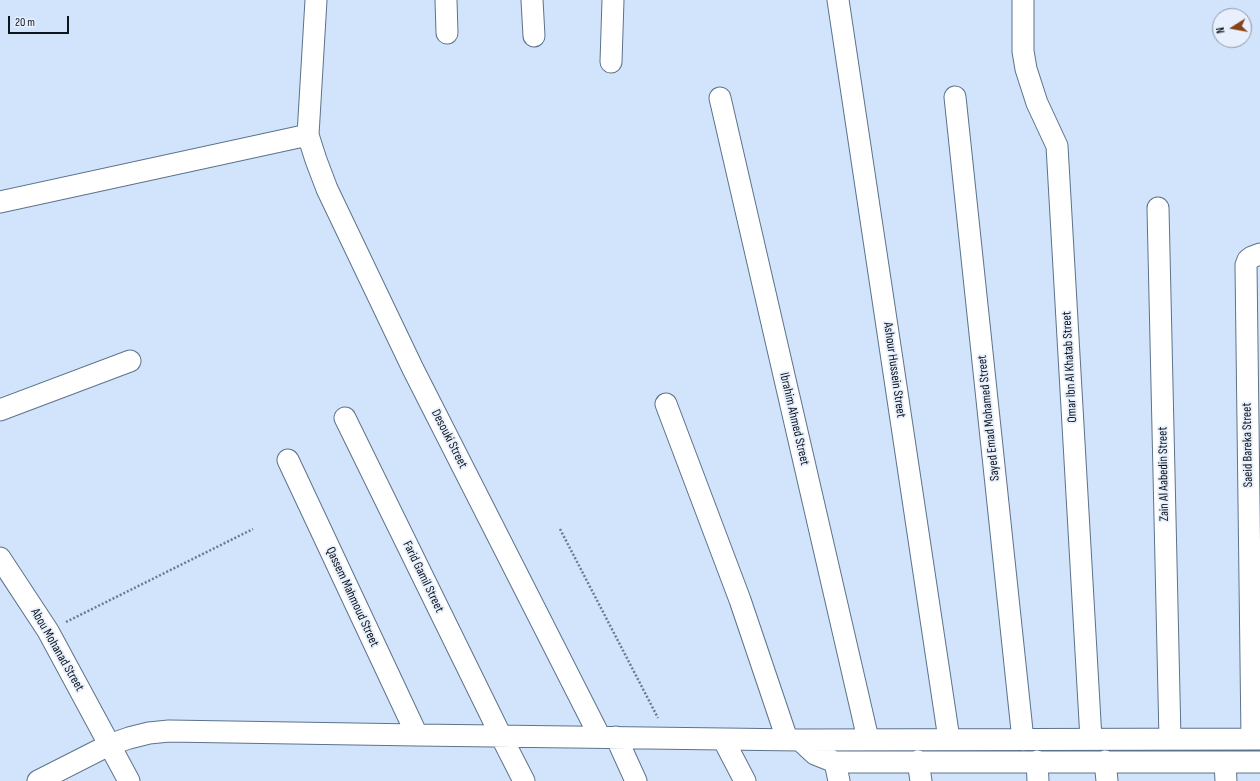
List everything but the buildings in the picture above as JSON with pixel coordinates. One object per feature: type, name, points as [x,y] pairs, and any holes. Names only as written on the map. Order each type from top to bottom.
[{"type":"street","points":[[0,202],[308,135],[316,0]]},
{"type":"street","points":[[446,0],[447,33]]},
{"type":"street","points":[[532,0],[534,36]]},
{"type":"street","points":[[611,62],[613,0]]},
{"type":"street","name":"Ashour Hussein Street","points":[[838,0],[949,740]]},
{"type":"street","name":"Omar Ibn Al Khatab Street","points":[[1023,0],[1023,50],[1026,69],[1037,103],[1054,137],[1057,151],[1091,739]]},
{"type":"street","name":"Sayed Emad Mohamed Street","points":[[955,97],[1023,740]]},
{"type":"street","name":"Ibrahim Ahmed Street","points":[[720,98],[868,740]]},
{"type":"street","name":"Desouki Street","points":[[308,135],[327,189],[413,369],[608,737],[636,781]]},
{"type":"street","name":"Zain Al Aabedin Street","points":[[1158,208],[1170,739]]},
{"type":"street","name":"Saeid Bareka Street","points":[[1256,739],[1246,265],[1252,256],[1260,254]]},
{"type":"street","points":[[0,410],[130,361]]},
{"type":"street","points":[[666,404],[794,739],[837,771],[1226,771],[1260,762]]},
{"type":"street","name":"Farid Gamil Street","points":[[345,418],[524,781]]},
{"type":"street","name":"Qassem Mahmoud Street","points":[[288,460],[417,735]]},
{"type":"street","name":"Abou Mohanad Street","points":[[0,558],[48,631],[129,781]]},
{"type":"street","points":[[38,781],[109,745],[149,733],[169,730],[723,739],[1256,739]]},
{"type":"street","points":[[723,739],[745,781]]},
{"type":"path","points":[[48,631],[252,529]]},
{"type":"path","points":[[560,529],[668,738]]}]
